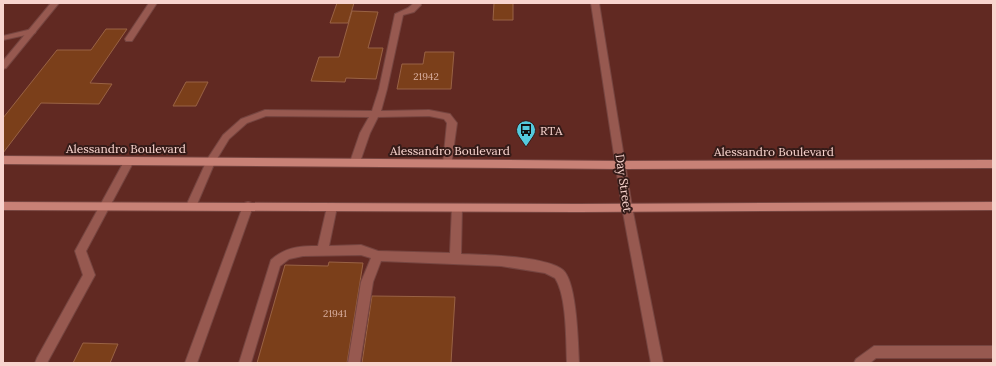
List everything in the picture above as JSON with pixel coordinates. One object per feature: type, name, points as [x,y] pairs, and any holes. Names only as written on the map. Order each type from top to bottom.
[{"type":"main road","points":[[3,66],[55,3]]},
{"type":"main road","points":[[129,39],[153,3]]},
{"type":"main road","name":"Day Street","points":[[595,3],[622,165],[627,207],[657,363]]},
{"type":"main road","points":[[354,162],[365,133],[375,114],[383,89],[399,14],[411,10],[417,5]]},
{"type":"main road","points":[[3,38],[32,30]]},
{"type":"main road","points":[[191,206],[211,161],[226,137],[244,121],[265,113],[430,113],[447,116],[452,123],[448,163]]},
{"type":"main road","name":"Alessandro Boulevard","points":[[3,160],[622,165],[993,164]]},
{"type":"main road","points":[[41,362],[89,275],[80,251],[106,206],[129,161]]},
{"type":"main road","points":[[3,206],[993,206]]},
{"type":"main road","points":[[191,363],[248,206]]},
{"type":"main road","points":[[322,251],[332,207]]},
{"type":"main road","points":[[455,258],[457,207]]},
{"type":"main road","points":[[245,363],[275,263],[282,255],[291,252],[361,250],[378,256],[455,258],[539,265],[559,274],[566,287],[573,363]]},
{"type":"main road","points":[[354,363],[368,282],[378,256]]},
{"type":"main road","points":[[860,363],[874,352],[993,352]]},
{"type":"building","points":[[337,3],[354,3],[348,23],[330,23]]},
{"type":"building","points":[[494,3],[513,3],[513,20],[493,20]]},
{"type":"building","points":[[352,11],[378,12],[368,48],[383,48],[376,79],[346,78],[345,82],[311,81],[319,57],[339,57]]},
{"type":"building","points":[[106,29],[127,29],[90,83],[112,84],[99,104],[41,103],[3,153],[3,118],[57,50],[91,50]]},
{"type":"building","points":[[425,52],[454,52],[451,89],[397,89],[402,64],[423,64]]},
{"type":"building","points":[[186,82],[208,82],[196,106],[173,106]]},
{"type":"building","points":[[329,262],[363,263],[347,363],[257,363],[285,265],[328,266]]},
{"type":"building","points":[[372,296],[455,297],[451,363],[362,363]]},
{"type":"building","points":[[83,343],[118,344],[110,363],[73,363]]},
{"type":"place","name":"RTA","points":[[526,147]]}]
